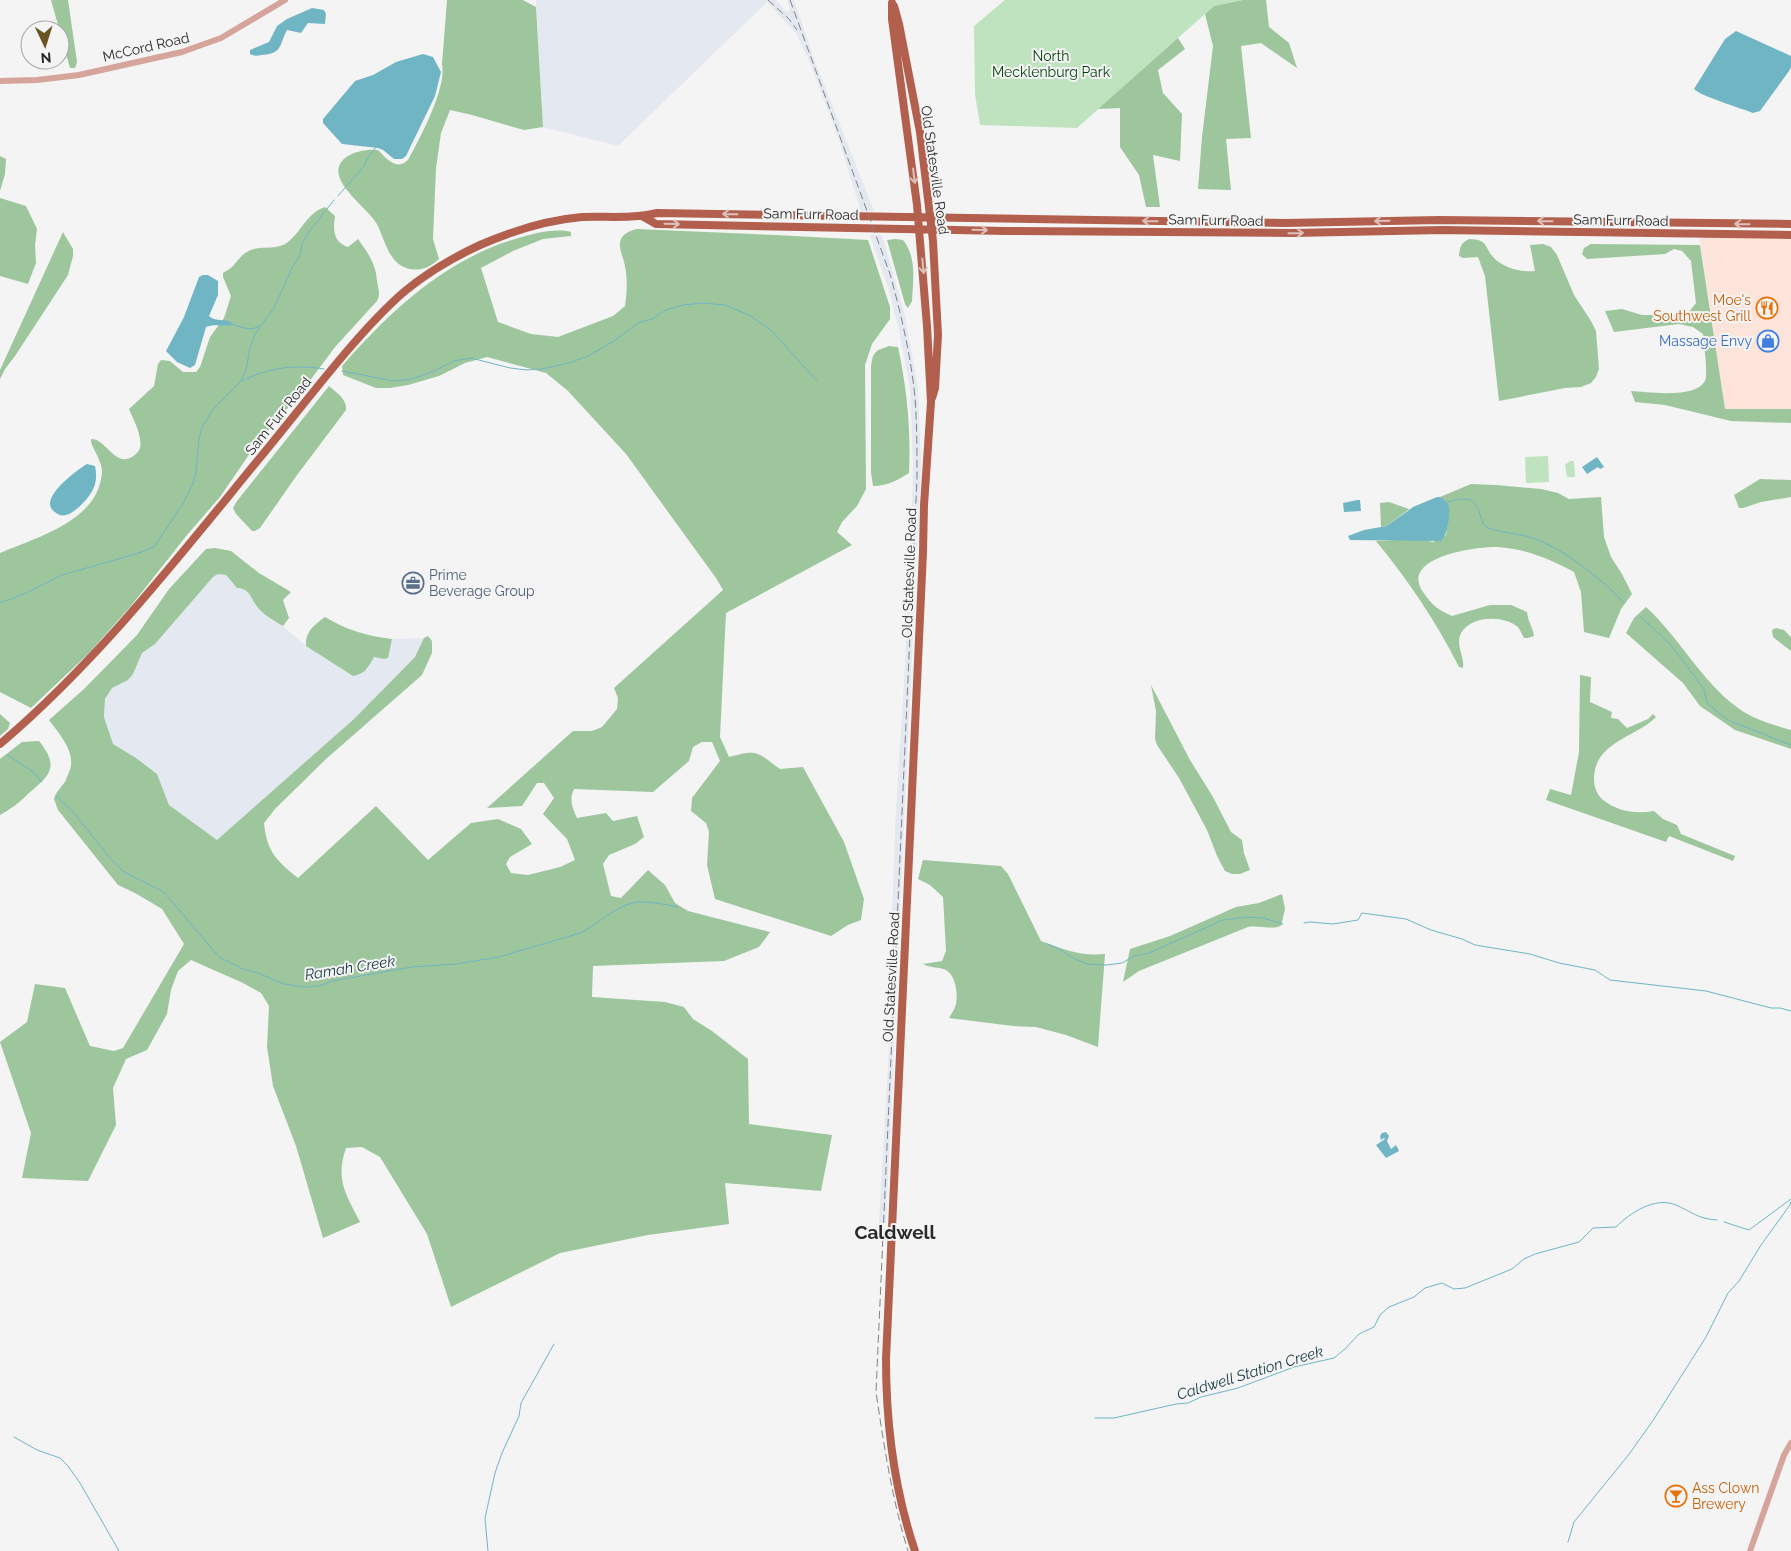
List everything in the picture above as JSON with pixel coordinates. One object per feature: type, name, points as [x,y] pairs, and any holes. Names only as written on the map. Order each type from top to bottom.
[{"type":"main road","name":"Old Statesville Road","points":[[892,1],[896,55],[908,129],[920,230],[931,402],[924,505],[886,1359],[888,1424],[893,1463],[915,1551]]},
{"type":"main road","name":"Old Statesville Road","points":[[892,1],[899,24],[920,132],[932,230],[938,335],[935,388],[931,402]]},
{"type":"main road","points":[[896,55],[903,62],[914,109]]},
{"type":"main road","name":"Sam Furr Road","points":[[0,744],[72,678],[124,622],[337,362],[378,316],[405,291],[456,258],[482,245],[518,231],[573,218],[642,216],[657,213],[1285,223],[1440,220],[1791,224]]},
{"type":"main road","name":"Sam Furr Road","points":[[642,216],[656,224],[920,230],[1292,233],[1407,230],[1791,234]]},
{"type":"main road","points":[[1407,230],[1498,225],[1505,221]]},
{"type":"main road","points":[[1213,232],[1214,229],[1220,227],[1246,227],[1285,223]]},
{"type":"main road","points":[[1565,232],[1575,227],[1655,223]]},
{"type":"street","name":"McCord Road","points":[[0,81],[36,80],[78,75],[182,52],[207,44],[228,34],[285,0]]},
{"type":"street","points":[[1750,1551],[1782,1461],[1791,1443]]},
{"type":"shaded area","points":[[536,0],[776,0],[787,12],[790,9],[787,0],[794,0],[816,64],[874,211],[861,212],[838,137],[811,65],[796,33],[767,2],[618,146],[543,127]]},
{"type":"shaded area","points":[[1699,233],[1791,235],[1791,409],[1725,409]]},
{"type":"shaded area","points":[[870,235],[882,235],[904,311],[918,388],[921,464],[899,928],[893,927],[892,912],[912,508],[913,463],[910,388],[898,326],[888,288]]},
{"type":"shaded area","points":[[218,574],[226,575],[233,584],[249,592],[257,607],[306,646],[353,676],[367,670],[374,657],[388,658],[392,639],[424,638],[415,657],[354,719],[217,841],[169,805],[157,774],[113,744],[104,717],[105,699],[112,688],[128,680],[133,674],[142,653],[155,644],[213,577]]},
{"type":"shaded area","points":[[893,932],[899,932],[886,1223],[879,1223],[893,977]]},
{"type":"green space","points":[[51,0],[68,0],[77,62],[75,68],[70,68],[70,20],[57,20]]},
{"type":"green space","points":[[447,0],[523,0],[536,7],[543,127],[524,130],[450,110],[441,133],[436,168],[433,239],[439,259],[432,265],[414,270],[404,267],[394,260],[373,218],[343,184],[339,175],[339,166],[345,158],[357,152],[370,150],[378,150],[388,160],[396,164],[404,163],[408,160],[437,99],[442,74]]},
{"type":"green space","name":"North Mecklenburg Park","points":[[1005,0],[1243,0],[1214,6],[1077,128],[980,125],[975,94],[974,26]]},
{"type":"green space","points":[[1243,0],[1266,0],[1269,27],[1289,43],[1297,68],[1261,43],[1241,46],[1251,138],[1226,139],[1231,190],[1198,189],[1213,46],[1205,14],[1214,6]]},
{"type":"green space","points":[[1178,38],[1185,49],[1158,70],[1163,93],[1182,114],[1180,161],[1153,155],[1160,207],[1146,207],[1139,175],[1120,147],[1120,108],[1098,109]]},
{"type":"green space","points":[[0,156],[6,159],[5,174],[0,191]]},
{"type":"green space","points":[[0,198],[26,206],[37,229],[35,245],[36,263],[28,284],[0,276]]},
{"type":"green space","points":[[325,207],[335,216],[334,231],[339,242],[348,247],[358,239],[371,259],[379,291],[377,301],[335,347],[300,394],[255,446],[220,497],[187,535],[131,606],[88,654],[31,708],[0,692],[0,553],[48,533],[79,515],[90,503],[99,488],[102,471],[91,439],[97,440],[117,457],[123,459],[130,458],[137,453],[141,444],[140,438],[129,409],[154,386],[158,364],[161,360],[170,361],[183,372],[196,372],[200,367],[210,337],[224,318],[231,296],[223,273],[250,250],[276,247],[284,244],[293,238],[313,214]]},
{"type":"green space","points":[[637,229],[868,240],[890,307],[890,319],[872,344],[865,365],[866,489],[857,506],[842,522],[837,532],[852,545],[726,613],[720,737],[729,757],[752,753],[761,756],[780,769],[803,767],[844,842],[864,899],[861,920],[848,925],[831,936],[715,899],[707,865],[709,832],[706,823],[691,811],[692,798],[720,761],[712,742],[702,742],[693,747],[689,761],[653,792],[574,789],[571,800],[577,818],[606,813],[613,821],[637,816],[644,837],[635,844],[609,855],[603,864],[611,896],[621,898],[648,870],[665,885],[675,903],[688,911],[770,932],[759,947],[724,961],[593,966],[592,997],[665,1002],[684,1007],[693,1019],[748,1059],[749,1124],[832,1135],[821,1191],[725,1183],[729,1224],[648,1235],[560,1253],[451,1307],[427,1234],[380,1157],[362,1147],[346,1148],[342,1169],[342,1178],[347,1195],[360,1222],[323,1238],[296,1146],[273,1086],[267,1047],[269,1006],[261,993],[191,960],[178,971],[171,990],[167,1014],[147,1050],[126,1059],[113,1088],[116,1125],[88,1181],[22,1178],[31,1133],[0,1042],[27,1022],[35,984],[65,988],[90,1046],[114,1051],[123,1048],[184,944],[162,909],[118,885],[58,810],[54,799],[66,780],[71,767],[71,759],[64,741],[49,720],[84,689],[137,635],[169,589],[206,549],[215,548],[231,551],[259,573],[291,592],[283,600],[289,618],[283,626],[276,622],[256,606],[245,590],[237,588],[226,575],[218,574],[213,577],[155,644],[142,653],[133,674],[128,680],[112,688],[105,699],[104,717],[113,744],[157,774],[169,805],[217,840],[354,719],[415,657],[424,638],[428,636],[432,641],[432,653],[422,675],[326,759],[275,809],[264,823],[267,841],[274,855],[298,878],[376,806],[428,860],[471,823],[498,819],[521,829],[532,844],[510,857],[506,864],[511,873],[528,875],[560,867],[575,860],[567,839],[543,814],[554,798],[544,783],[537,783],[522,806],[487,808],[573,731],[592,731],[602,727],[617,709],[618,698],[614,688],[723,590],[626,454],[568,391],[546,373],[487,357],[465,363],[439,376],[408,385],[376,388],[343,375],[342,366],[401,305],[446,272],[495,246],[540,233],[565,231],[571,232],[571,236],[543,239],[513,251],[481,268],[498,322],[531,334],[558,337],[613,316],[625,306],[627,284],[620,243],[626,233]]},
{"type":"green space","points":[[63,232],[73,249],[68,275],[0,379],[0,370]]},
{"type":"green space","points":[[1469,239],[1483,243],[1491,255],[1504,265],[1524,271],[1535,271],[1530,245],[1543,244],[1551,247],[1557,255],[1574,295],[1596,331],[1599,369],[1591,383],[1581,387],[1565,388],[1499,401],[1485,276],[1478,257],[1463,258],[1459,256],[1461,245]]},
{"type":"green space","points":[[887,240],[903,240],[912,261],[912,301],[908,308],[905,304]]},
{"type":"green space","points":[[1591,244],[1700,245],[1725,409],[1791,409],[1791,423],[1731,421],[1665,405],[1635,402],[1631,391],[1685,392],[1703,384],[1706,377],[1706,361],[1703,334],[1693,327],[1679,324],[1614,332],[1605,311],[1622,309],[1642,315],[1677,315],[1689,312],[1696,303],[1691,261],[1682,251],[1674,249],[1665,254],[1587,259],[1582,254],[1584,248]]},
{"type":"green space","points":[[889,346],[898,347],[904,378],[909,425],[909,473],[892,482],[873,486],[871,472],[871,367],[876,352]]},
{"type":"green space","points":[[329,386],[343,399],[346,410],[260,528],[252,531],[236,514],[233,508]]},
{"type":"green space","points":[[1548,456],[1549,482],[1526,483],[1525,457]]},
{"type":"green space","points":[[1570,461],[1574,461],[1575,477],[1567,477],[1565,465]]},
{"type":"green space","points":[[1760,479],[1791,480],[1791,497],[1739,508],[1734,495]]},
{"type":"green space","points":[[1471,484],[1541,489],[1558,493],[1569,499],[1601,497],[1604,537],[1611,557],[1632,594],[1621,609],[1609,638],[1584,632],[1581,592],[1574,572],[1537,555],[1518,550],[1498,547],[1474,549],[1444,556],[1431,562],[1422,570],[1418,580],[1423,592],[1436,607],[1452,616],[1490,605],[1511,605],[1527,612],[1534,636],[1524,638],[1518,627],[1505,620],[1488,619],[1472,623],[1466,627],[1459,637],[1463,668],[1459,667],[1421,601],[1376,541],[1421,539],[1433,542],[1446,535],[1448,510],[1447,505],[1440,497]]},
{"type":"green space","points":[[1389,502],[1409,509],[1387,526],[1381,527],[1380,503]]},
{"type":"green space","points":[[1646,607],[1701,672],[1725,697],[1750,715],[1770,724],[1791,730],[1791,749],[1735,730],[1700,706],[1683,683],[1626,633],[1634,618]]},
{"type":"green space","points":[[325,617],[357,632],[392,639],[388,658],[374,657],[366,670],[353,676],[306,646],[309,633]]},
{"type":"green space","points":[[1776,628],[1784,630],[1791,637],[1791,651],[1773,637],[1772,630]]},
{"type":"green space","points":[[1580,675],[1591,677],[1590,702],[1612,712],[1611,718],[1618,719],[1627,728],[1648,719],[1653,714],[1656,717],[1617,742],[1601,757],[1596,767],[1594,779],[1596,791],[1601,798],[1621,810],[1654,811],[1663,819],[1677,825],[1681,834],[1735,856],[1733,861],[1669,836],[1666,842],[1546,800],[1550,789],[1571,795],[1579,752]]},
{"type":"green space","points":[[1151,685],[1190,760],[1213,797],[1231,832],[1242,840],[1250,870],[1240,874],[1232,874],[1225,871],[1207,830],[1179,778],[1157,745],[1155,739],[1156,711]]},
{"type":"green space","points":[[0,714],[10,723],[8,729],[0,736]]},
{"type":"green space","points":[[39,741],[49,758],[50,770],[42,781],[19,802],[0,815],[0,759],[22,742]]},
{"type":"green space","points":[[923,860],[1001,866],[1008,874],[1041,941],[1065,950],[1105,954],[1098,1047],[1066,1035],[1036,1027],[949,1018],[957,1000],[956,986],[952,976],[946,970],[923,964],[942,961],[946,951],[943,897],[930,885],[918,879]]},
{"type":"green space","points":[[1282,894],[1285,909],[1281,926],[1273,928],[1248,927],[1139,971],[1123,982],[1130,949],[1170,936],[1236,907],[1259,903]]},
{"type":"water","points":[[312,8],[324,10],[326,14],[325,24],[308,23],[301,33],[287,30],[277,51],[258,56],[250,54],[250,50],[269,42],[277,26],[287,19]]},
{"type":"water","points":[[1736,31],[1791,56],[1789,71],[1760,111],[1753,113],[1712,98],[1694,89],[1725,39]]},
{"type":"water","points":[[423,54],[433,57],[441,72],[435,96],[406,156],[402,159],[394,159],[378,148],[342,144],[323,123],[323,119],[355,81],[373,75],[396,62]]},
{"type":"water","points":[[208,275],[218,281],[218,295],[209,316],[229,321],[234,325],[212,325],[206,327],[195,365],[190,368],[177,362],[166,351],[184,317],[199,277]]},
{"type":"water","points":[[1597,457],[1604,467],[1600,469],[1598,467],[1587,474],[1582,467]]},
{"type":"water","points":[[87,464],[95,466],[96,472],[95,484],[91,494],[84,503],[71,513],[65,515],[57,514],[51,507],[54,493],[67,479]]},
{"type":"water","points":[[1441,497],[1447,502],[1449,511],[1447,528],[1441,541],[1350,540],[1348,536],[1364,530],[1387,526],[1413,507]]},
{"type":"water","points":[[1360,500],[1361,511],[1344,512],[1343,503]]},
{"type":"water","points":[[1386,1132],[1389,1136],[1387,1141],[1391,1149],[1396,1145],[1399,1151],[1386,1158],[1376,1145],[1385,1139],[1381,1140],[1380,1136]]},
{"type":"waterway","points":[[338,196],[364,166],[376,147]]},
{"type":"waterway","points":[[0,603],[24,594],[62,575],[154,547],[183,504],[193,483],[202,427],[214,408],[241,381],[246,370],[255,334],[274,308],[300,255],[302,244],[308,233],[334,200]]},
{"type":"waterway","points":[[342,371],[394,381],[412,379],[454,361],[471,358],[510,368],[542,369],[569,363],[588,356],[614,341],[638,323],[652,319],[666,310],[683,305],[702,303],[725,305],[749,315],[772,331],[817,381]]},
{"type":"waterway","points":[[234,325],[251,329],[260,326]]},
{"type":"waterway","points":[[242,381],[282,368],[324,369]]},
{"type":"waterway","points":[[1447,502],[1461,499],[1471,500],[1475,503],[1486,527],[1534,538],[1553,547],[1585,568],[1624,602]]},
{"type":"waterway","points":[[1641,617],[1670,644],[1704,689],[1707,703],[1728,720],[1791,745]]},
{"type":"waterway","name":"Ramah Creek","points":[[7,755],[32,771],[42,782]]},
{"type":"waterway","name":"Ramah Creek","points":[[56,796],[74,813],[110,858],[124,872],[162,891],[219,957],[243,969],[284,984],[304,987],[319,986],[332,981],[412,967],[456,964],[499,957],[580,933],[626,905],[652,902],[678,907]]},
{"type":"waterway","points":[[1304,923],[1333,924],[1358,920],[1362,913],[1406,919],[1475,945],[1530,954],[1559,963],[1595,970],[1610,980],[1706,991],[1771,1008],[1791,1011]]},
{"type":"waterway","points":[[1047,944],[1088,964],[1107,965],[1122,963],[1134,956],[1149,953],[1223,920],[1247,917],[1263,918],[1283,924]]},
{"type":"waterway","name":"Caldwell Station Creek","points":[[1724,1222],[1749,1230],[1791,1199]]},
{"type":"waterway","points":[[1568,1542],[1574,1522],[1630,1453],[1654,1419],[1706,1337],[1728,1293],[1739,1281],[1791,1201]]},
{"type":"waterway","name":"Caldwell Station Creek","points":[[1095,1418],[1114,1418],[1188,1403],[1201,1397],[1238,1388],[1294,1367],[1334,1358],[1359,1334],[1374,1327],[1380,1315],[1389,1307],[1414,1297],[1425,1288],[1442,1283],[1454,1289],[1465,1288],[1512,1269],[1524,1259],[1535,1254],[1579,1242],[1593,1228],[1616,1227],[1628,1216],[1651,1204],[1668,1203],[1700,1217],[1717,1220]]},
{"type":"waterway","points":[[488,1551],[485,1518],[495,1473],[519,1416],[521,1403],[554,1344]]},
{"type":"waterway","points":[[14,1437],[37,1450],[60,1458],[68,1466],[80,1483],[119,1551]]},
{"type":"railway","points":[[768,0],[789,19],[797,30]]},
{"type":"railway","points":[[790,0],[890,274],[905,335],[915,398],[917,478],[876,1392],[893,1492],[908,1551]]},
{"type":"place","name":"Moe's Southwest Grill","points":[[1767,308]]},
{"type":"place","name":"Massage Envy","points":[[1768,341]]},
{"type":"place","name":"Prime Beverage Group","points":[[413,583]]},
{"type":"place","name":"Ass Clown Brewery","points":[[1676,1496]]},
{"type":"district","name":"Caldwell","points":[[895,1232]]}]
